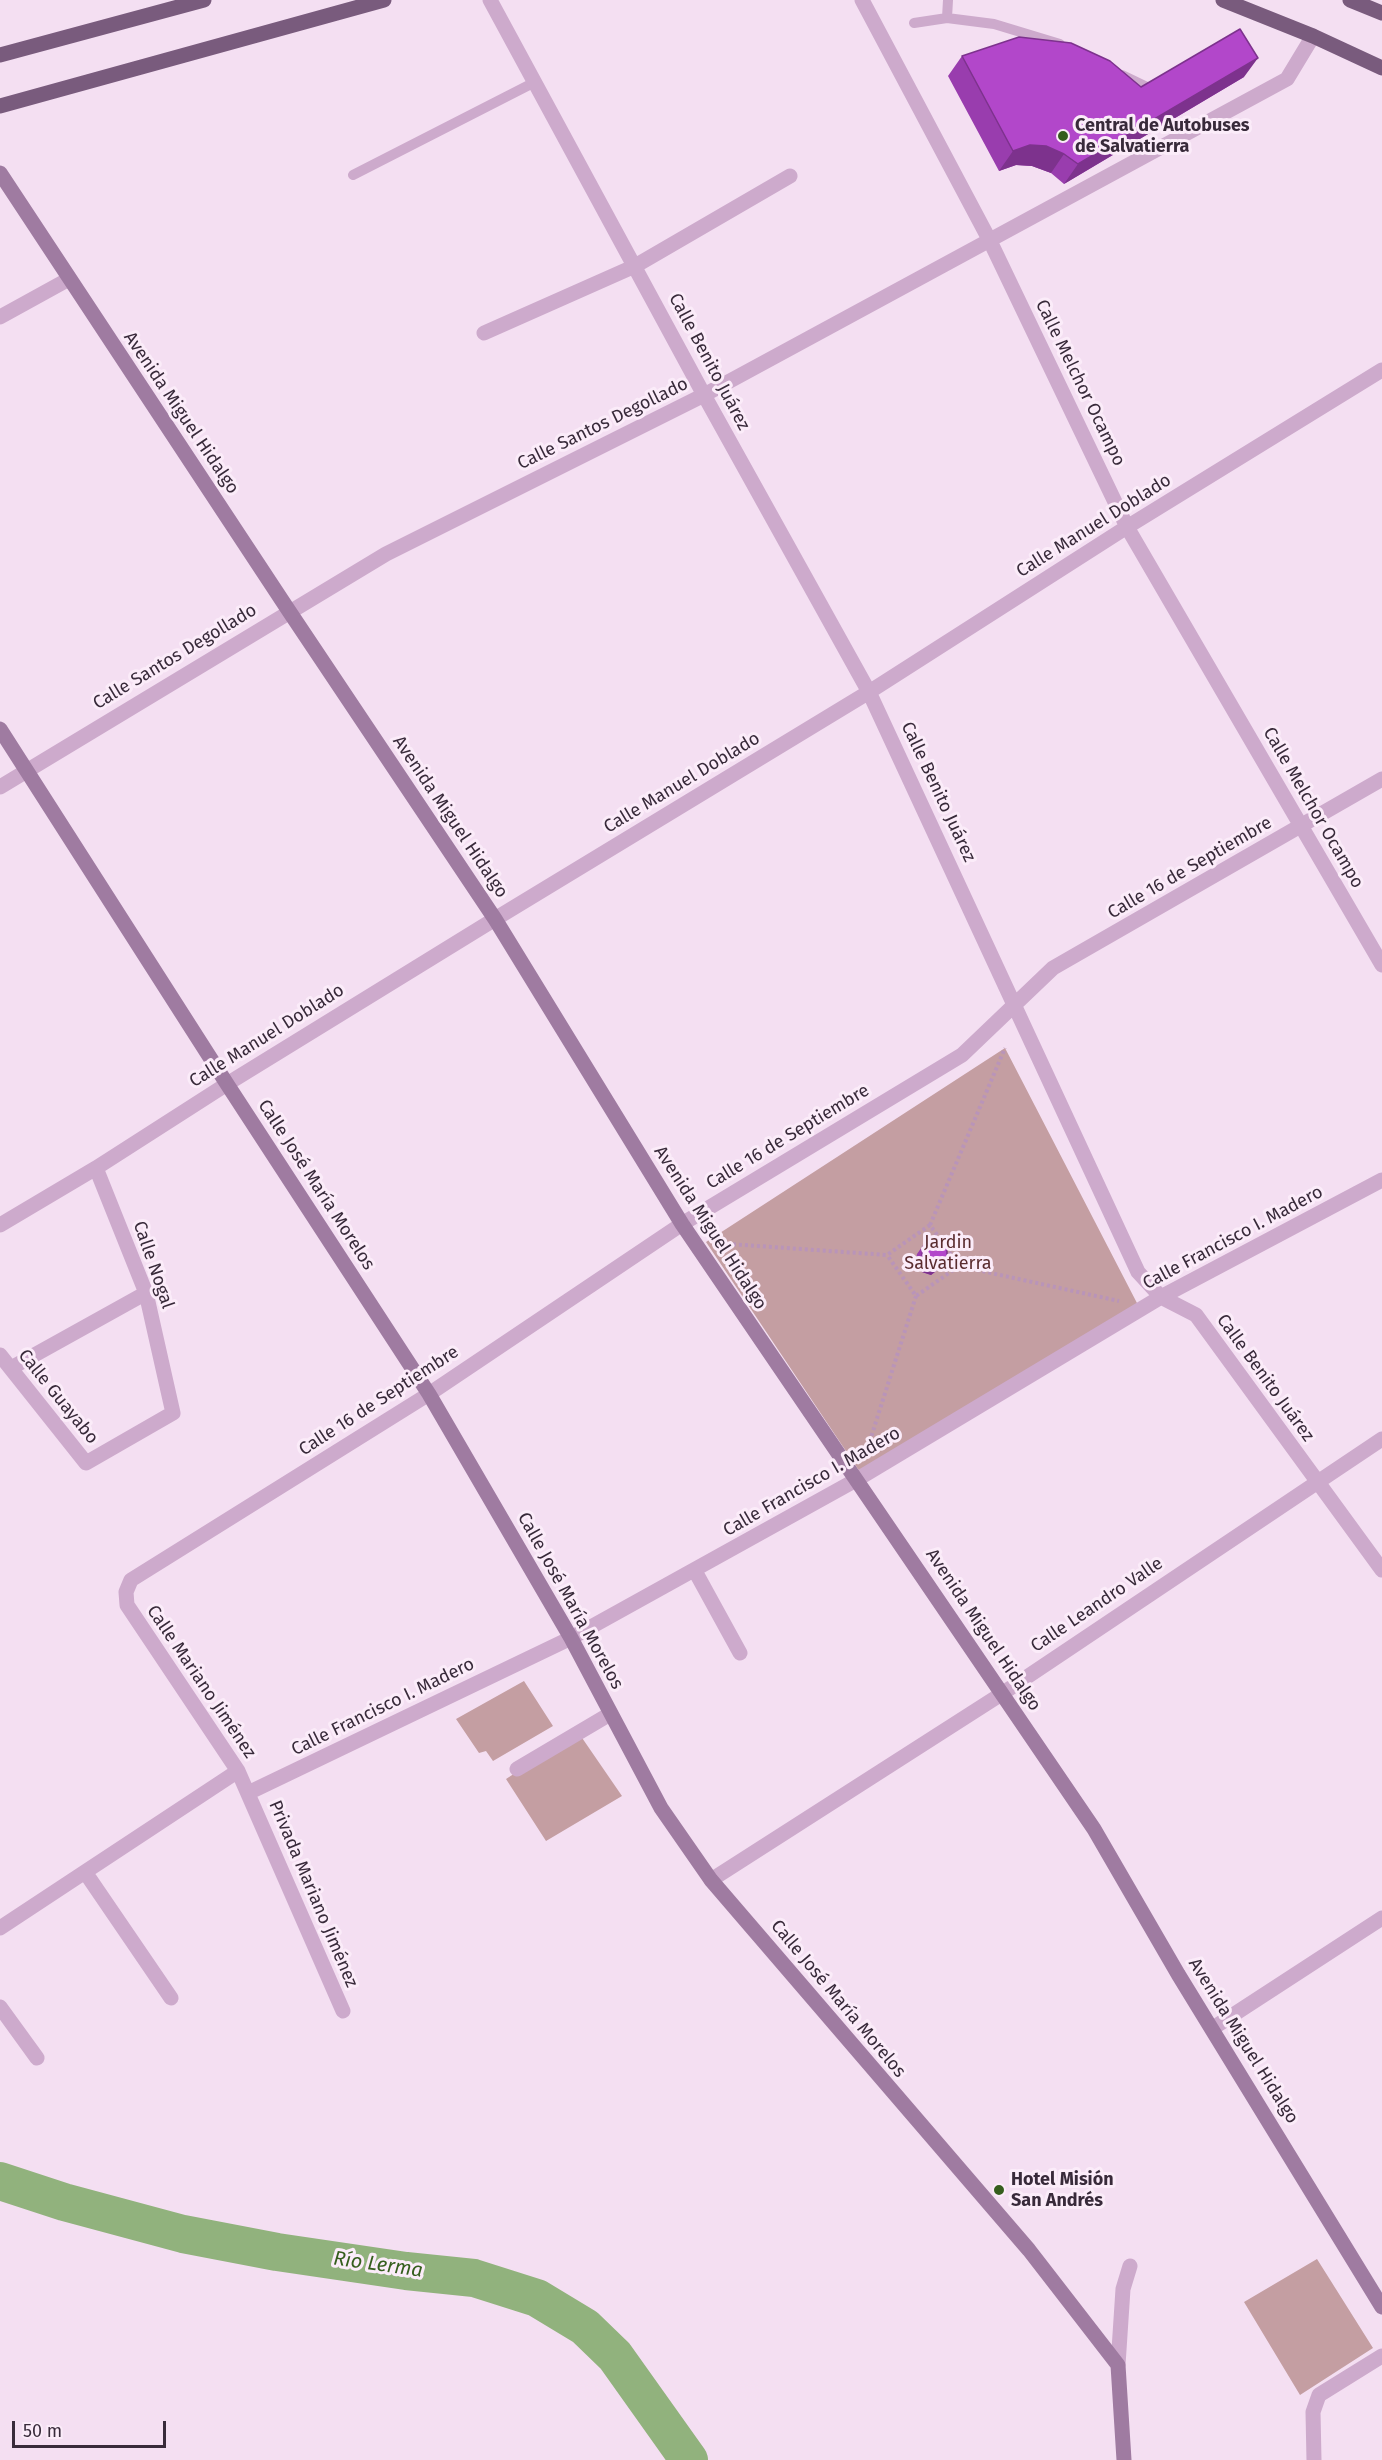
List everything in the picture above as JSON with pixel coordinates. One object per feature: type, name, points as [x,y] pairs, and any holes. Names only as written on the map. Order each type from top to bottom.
[{"type":"main road","points":[[0,55],[204,0]]},
{"type":"main road","points":[[0,106],[384,0]]},
{"type":"main road","points":[[1223,0],[1313,36],[1382,68]]},
{"type":"main road","points":[[1350,0],[1382,12]]},
{"type":"main road","points":[[0,47],[19,50]]},
{"type":"street","name":"Calle Benito Juárez","points":[[490,0],[704,395],[869,692],[1016,1004],[1138,1272],[1161,1298],[1196,1315],[1382,1570]]},
{"type":"street","name":"Calle Melchor Ocampo","points":[[862,0],[990,241],[1127,527],[1382,965]]},
{"type":"street","name":"Calle Santos Degollado","points":[[0,787],[386,554],[704,395],[1287,79],[1313,36]]},
{"type":"street","name":"Avenida Miguel Hidalgo","points":[[0,173],[495,919],[682,1224],[1094,1829],[1178,1974],[1382,2307]]},
{"type":"street","points":[[484,333],[635,266],[790,176]]},
{"type":"street","points":[[0,317],[69,279]]},
{"type":"street","name":"Calle Manuel Doblado","points":[[0,1225],[96,1168],[227,1084],[495,919],[869,692],[1127,527],[1382,370]]},
{"type":"street","name":"Calle José María Morelos","points":[[0,729],[429,1394],[571,1638],[661,1808],[711,1880],[1029,2250],[1118,2365]]},
{"type":"street","name":"Calle 16 de Septiembre","points":[[126,1592],[131,1580],[429,1394],[682,1224],[962,1055],[1053,968],[1382,779]]},
{"type":"street","name":"Calle Nogal","points":[[86,1463],[173,1413],[146,1293],[96,1168]]},
{"type":"street","name":"Calle Francisco I. Madero","points":[[248,1793],[571,1638],[695,1571],[856,1480],[1161,1298],[1382,1180]]},
{"type":"street","points":[[11,1368],[146,1293]]},
{"type":"street","name":"Calle Guayabo","points":[[0,1355],[86,1463]]},
{"type":"street","name":"Calle Leandro Valle","points":[[711,1880],[1003,1693],[1382,1439]]},
{"type":"street","points":[[695,1571],[740,1653]]},
{"type":"street","name":"Calle Mariano Jiménez","points":[[126,1592],[127,1605],[238,1771],[248,1793]]},
{"type":"street","points":[[517,1769],[610,1714]]},
{"type":"street","points":[[0,1928],[238,1771]]},
{"type":"street","name":"Privada Mariano Jiménez","points":[[248,1793],[343,2011]]},
{"type":"street","points":[[85,1872],[171,1998]]},
{"type":"street","points":[[1213,2028],[1382,1918]]},
{"type":"street","points":[[0,2007],[37,2058]]},
{"type":"street","points":[[1124,2460],[1118,2365],[1123,2289],[1130,2266]]},
{"type":"street","points":[[1314,2460],[1313,2412],[1320,2395],[1382,2356]]},
{"type":"lane","points":[[947,18],[948,0]]},
{"type":"lane","points":[[914,23],[947,18],[994,24],[1071,49]]},
{"type":"lane","points":[[1110,69],[1149,88]]},
{"type":"lane","points":[[352,175],[535,82]]},
{"type":"path","points":[[706,1242],[887,1255],[930,1225],[1005,1048]]},
{"type":"path","points":[[930,1225],[959,1266],[1127,1303]]},
{"type":"path","points":[[887,1255],[916,1296]]},
{"type":"path","points":[[864,1461],[916,1296],[959,1266]]},
{"type":"green space","name":"Jardin Salvatierra","points":[[1005,1048],[1138,1305],[860,1472],[706,1242]]},
{"type":"green space","points":[[524,1681],[553,1726],[493,1761],[486,1751],[479,1753],[456,1719]]},
{"type":"green space","points":[[578,1732],[622,1796],[546,1841],[506,1779]]},
{"type":"green space","points":[[1317,2259],[1373,2348],[1300,2395],[1244,2302]]},
{"type":"building","name":"Central de Autobuses de Salvatierra","points":[[1240,29],[1258,58],[1078,164],[1064,154],[1046,146],[1030,145],[1013,151],[962,56],[1019,37],[1071,43],[1110,61],[1141,87]]},
{"type":"building","points":[[929,1240],[943,1242],[947,1249],[947,1258],[938,1265],[929,1262],[922,1255],[924,1244]]},
{"type":"waterway","name":"Río Lerma","points":[[0,2181],[64,2202],[183,2234],[277,2252],[406,2271],[474,2278],[537,2298],[585,2327],[615,2356],[689,2460]]},
{"type":"place","name":"Central de Autobuses de Salvatierra","points":[[1063,136]]},
{"type":"place","name":"Hotel Misión San Andrés","points":[[999,2190]]}]
